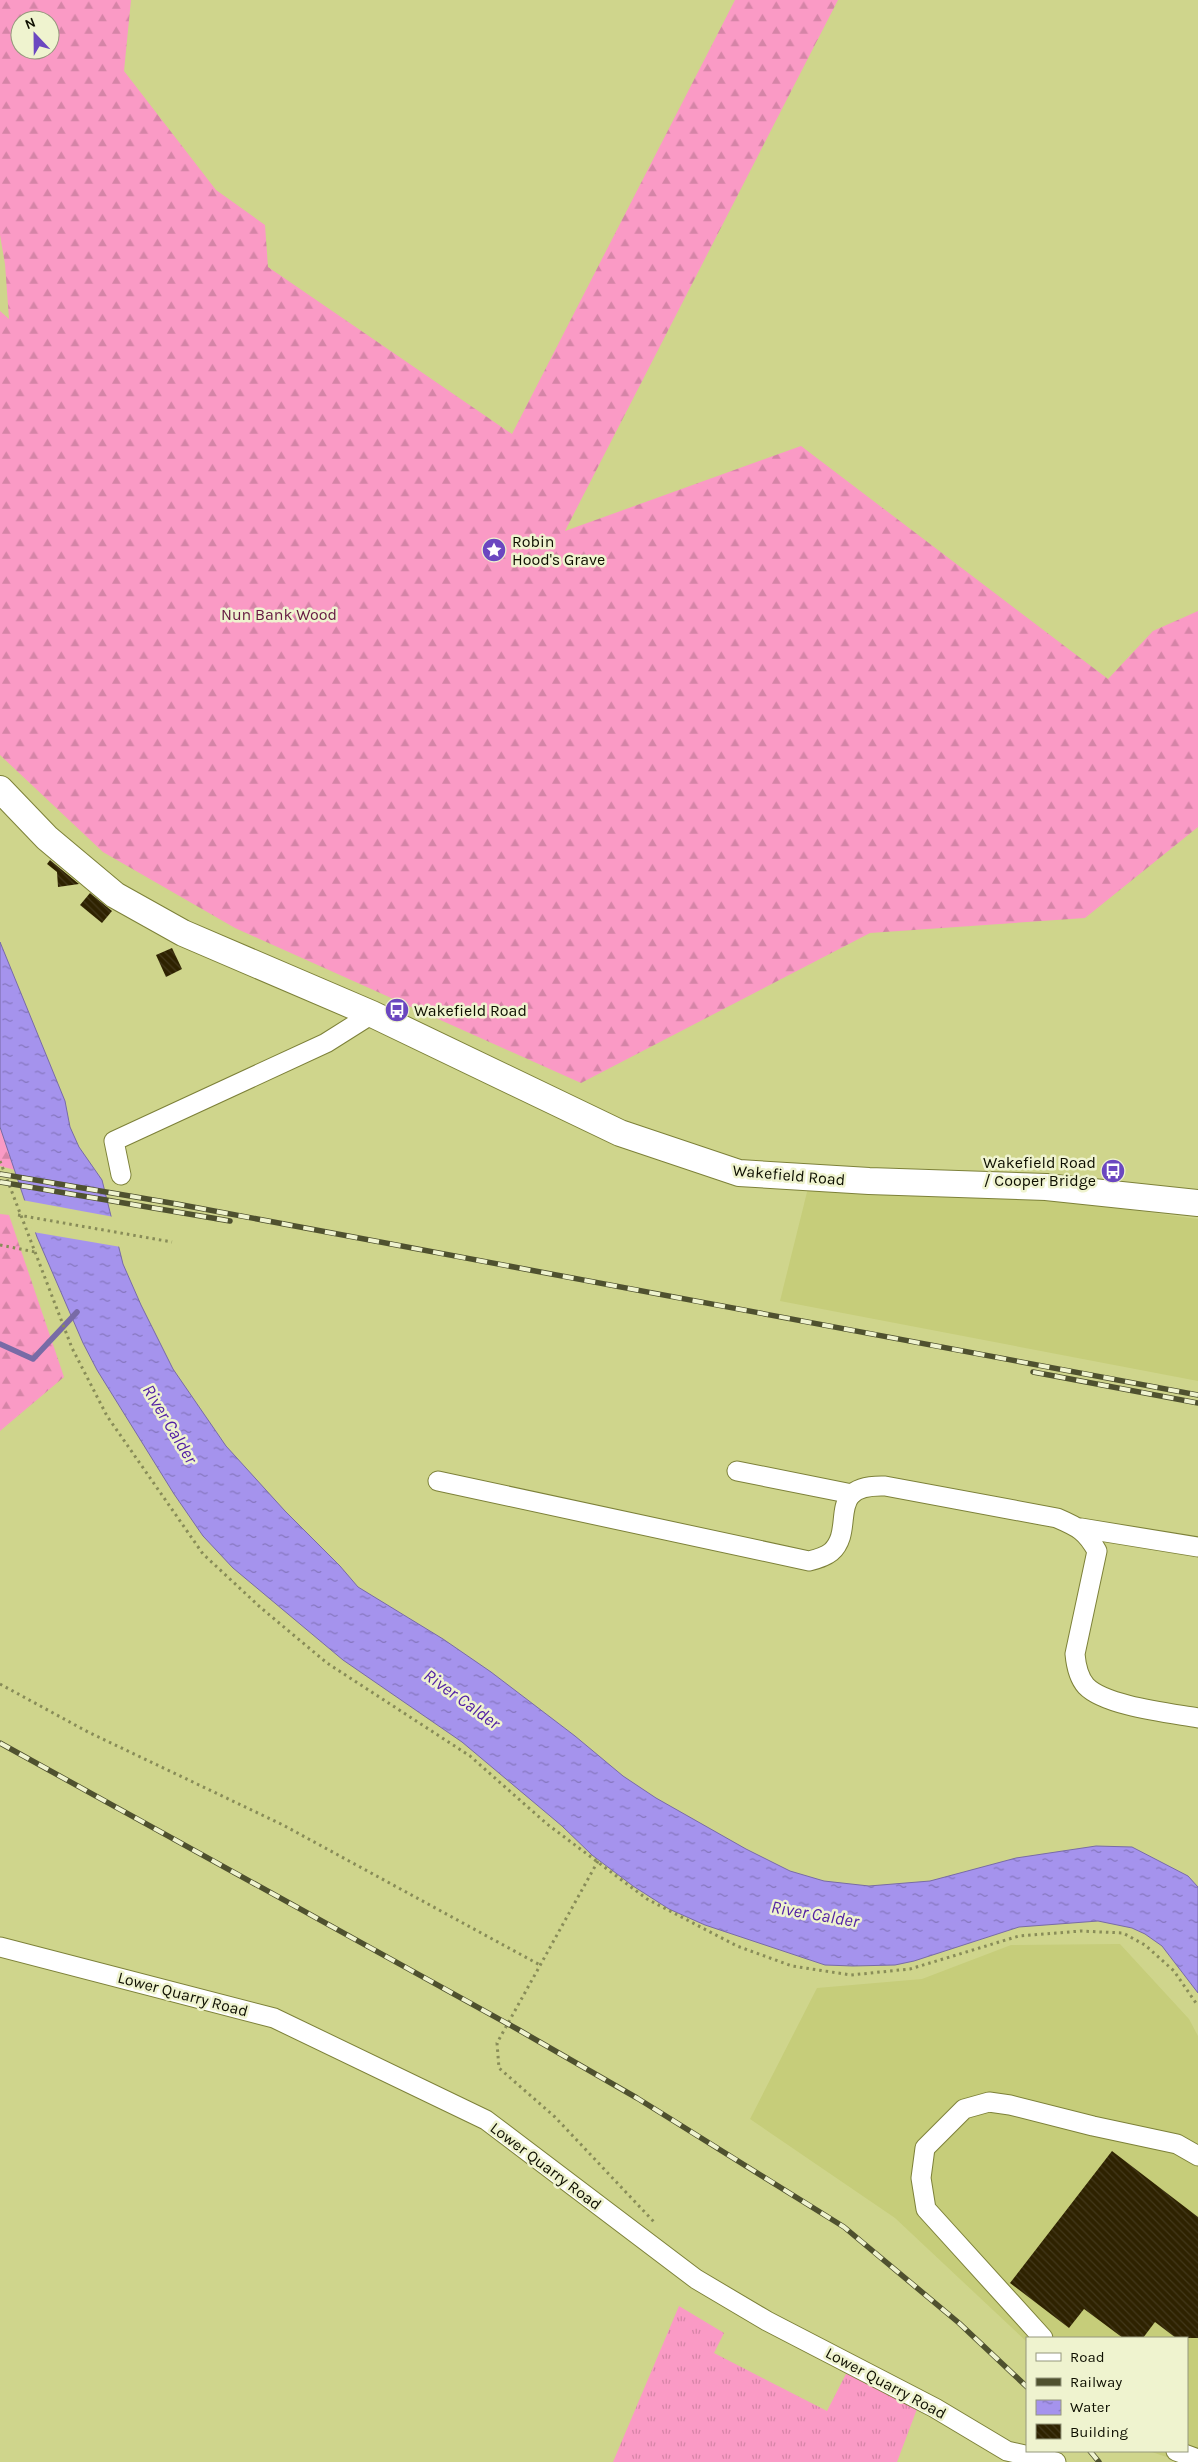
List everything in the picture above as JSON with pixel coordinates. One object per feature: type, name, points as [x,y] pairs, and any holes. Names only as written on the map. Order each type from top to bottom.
[{"type":"highway","name":"Wakefield Road","points":[[0,789],[47,838],[115,895],[183,933],[372,1014],[620,1133],[739,1173],[869,1181],[1046,1187],[1198,1203]]},
{"type":"street","points":[[121,1175],[114,1141],[326,1043],[340,1032],[372,1014]]},
{"type":"street","points":[[737,1471],[852,1494]]},
{"type":"street","points":[[438,1481],[809,1561],[823,1557],[832,1551],[838,1541],[847,1498],[858,1489],[872,1485],[1058,1518],[1080,1528],[1198,1547]]},
{"type":"street","points":[[1080,1528],[1090,1538],[1097,1551],[1075,1654],[1077,1670],[1086,1686],[1098,1695],[1112,1700],[1198,1718]]},
{"type":"street","name":"Lower Quarry Road","points":[[0,1947],[274,2018],[486,2120],[696,2279],[767,2321],[935,2408],[1005,2456],[1056,2462]]},
{"type":"street","points":[[1042,2337],[926,2209],[920,2178],[925,2148],[964,2109],[989,2102],[1010,2104],[1093,2126],[1177,2144],[1198,2156]]},
{"type":"street","points":[[1178,2452],[1198,2460]]},
{"type":"path","points":[[0,1161],[72,1348],[107,1416],[203,1554],[260,1607],[327,1662],[470,1756],[547,1824],[647,1899],[737,1946],[792,1966],[850,1975],[910,1968],[1019,1936],[1081,1931],[1123,1934],[1145,1945],[1174,1971],[1198,2006]]},
{"type":"path","points":[[18,1214],[172,1242]]},
{"type":"path","points":[[0,1245],[36,1252]]},
{"type":"path","points":[[0,1684],[88,1732],[284,1826],[540,1965]]},
{"type":"path","points":[[598,1861],[497,2043],[499,2068],[555,2117],[659,2227]]},
{"type":"shaded area","points":[[808,1188],[1049,1199],[1198,1219],[1198,1381],[780,1301]]},
{"type":"shaded area","points":[[1120,1944],[1189,2019],[1198,2036],[1198,2462],[1181,2462],[1152,2452],[1188,2452],[1188,2337],[1026,2337],[1026,2341],[895,2218],[750,2119],[817,1988],[922,1979],[1011,1945]]},
{"type":"green space","name":"Nun Bank Wood","points":[[0,0],[131,0],[124,71],[216,190],[265,225],[268,267],[512,434],[735,0],[838,0],[565,531],[801,446],[1108,679],[1153,631],[1198,611],[1198,827],[1085,918],[870,933],[581,1083],[235,928],[103,852],[0,755],[0,311],[9,319],[5,264],[0,235]]},
{"type":"green space","points":[[1,1130],[15,1170],[0,1166]]},
{"type":"green space","points":[[0,1214],[9,1215],[64,1377],[0,1431]]},
{"type":"green space","points":[[679,2306],[724,2333],[714,2353],[827,2411],[850,2366],[917,2409],[897,2462],[613,2462]]},
{"type":"water","name":"River Calder","points":[[0,942],[65,1101],[70,1127],[79,1147],[102,1180],[123,1264],[173,1369],[226,1446],[358,1587],[443,1639],[491,1672],[575,1736],[623,1776],[656,1798],[746,1849],[790,1871],[824,1881],[869,1886],[930,1881],[1016,1858],[1096,1846],[1132,1847],[1188,1876],[1198,1887],[1198,1993],[1162,1946],[1145,1934],[1132,1928],[1098,1921],[1019,1927],[914,1961],[895,1965],[853,1966],[825,1965],[705,1925],[669,1909],[633,1886],[592,1855],[562,1826],[462,1742],[343,1660],[233,1568],[203,1536],[174,1494],[97,1370],[83,1343],[37,1237],[0,1127]]},
{"type":"pier","points":[[22,1200],[114,1217],[121,1247],[33,1232]]},
{"type":"building","points":[[50,860],[79,884],[58,887],[57,872],[47,864]]},
{"type":"building","points":[[90,893],[112,911],[102,923],[80,905]]},
{"type":"building","points":[[172,948],[182,969],[166,977],[156,955]]},
{"type":"building","points":[[1112,2151],[1198,2217],[1198,2338],[1175,2337],[1155,2322],[1144,2337],[1122,2337],[1084,2309],[1069,2328],[1010,2283]]},
{"type":"waterway","points":[[0,1344],[33,1359],[77,1312]]},
{"type":"railway","points":[[0,1174],[177,1204],[1198,1395]]},
{"type":"railway","points":[[0,1182],[230,1221]]},
{"type":"railway","points":[[1033,1372],[1198,1403]]},
{"type":"railway","points":[[0,1743],[519,2030],[637,2098],[844,2227],[959,2323],[1026,2386]]},
{"type":"railway","points":[[1091,2452],[1099,2462]]},
{"type":"place","name":"Robin Hood's Grave","points":[[494,550]]},
{"type":"place","name":"Wakefield Road","points":[[397,1010]]},
{"type":"place","name":"Wakefield Road / Cooper Bridge","points":[[1113,1171]]}]
